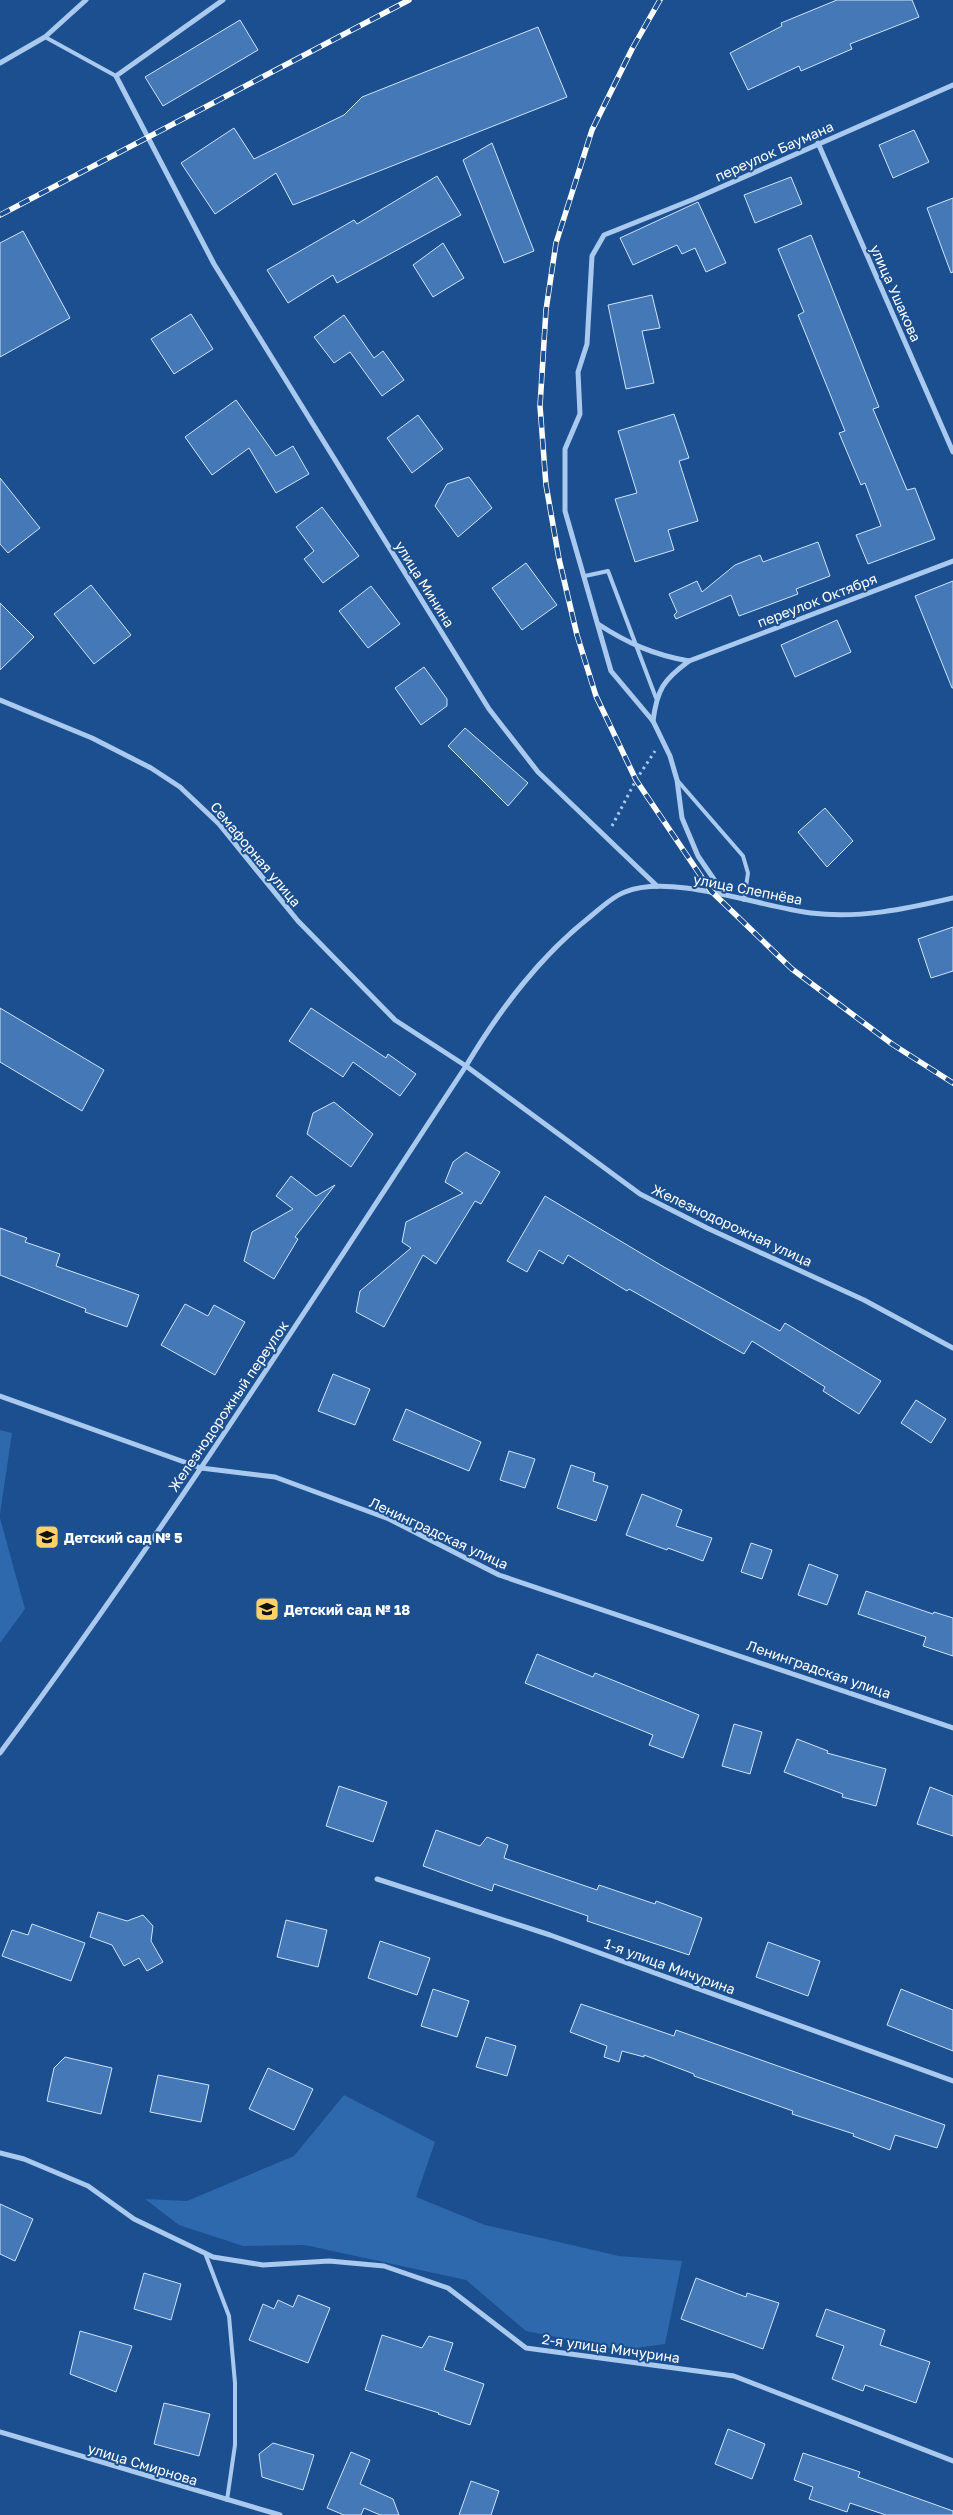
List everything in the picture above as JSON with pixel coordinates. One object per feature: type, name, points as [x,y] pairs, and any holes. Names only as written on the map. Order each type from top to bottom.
[{"type":"street","points":[[0,63],[45,37],[86,0]]},
{"type":"street","points":[[116,76],[223,0]]},
{"type":"street","name":"улица Минина","points":[[116,76],[214,264],[489,709],[538,772],[657,886]]},
{"type":"street","name":"переулок Баумана","points":[[585,576],[565,511],[565,449],[580,414],[578,372],[587,344],[592,256],[604,235],[694,199],[953,85]]},
{"type":"street","name":"улица Ушакова","points":[[818,143],[953,452]]},
{"type":"street","name":"переулок Октября","points":[[653,721],[656,698],[670,675],[689,661],[953,561]]},
{"type":"street","points":[[585,576],[611,671],[653,721],[670,756],[677,780],[682,818],[698,856],[724,894]]},
{"type":"street","name":"переулок Октября","points":[[597,624],[637,648],[664,657],[689,661]]},
{"type":"street","name":"Семафорная улица","points":[[0,700],[92,738],[151,768],[180,787],[219,824],[298,921],[395,1020],[466,1066]]},
{"type":"street","name":"улица Слепнёва","points":[[466,1066],[491,1024],[537,966],[569,933],[625,892],[657,886],[724,894],[744,900],[811,913],[846,915],[896,911],[953,898]]},
{"type":"street","name":"Железнодорожная улица","points":[[466,1066],[640,1194],[707,1228],[864,1300],[953,1348]]},
{"type":"street","name":"Железнодорожный переулок","points":[[0,1753],[83,1641],[201,1468],[466,1066]]},
{"type":"street","name":"Ленинградская улица","points":[[0,1396],[201,1468],[275,1477],[389,1519],[498,1575],[953,1728]]},
{"type":"street","name":"1-я улица Мичурина","points":[[377,1880],[550,1935],[953,2081]]},
{"type":"street","name":"2-я улица Мичурина","points":[[0,2153],[24,2159],[88,2186],[134,2219],[213,2257],[263,2265],[329,2261],[384,2266],[448,2288],[526,2348],[734,2376],[953,2461]]},
{"type":"street","name":"улица Смирнова","points":[[0,2432],[280,2515]]},
{"type":"lane","points":[[45,37],[116,76]]},
{"type":"lane","points":[[585,576],[608,571],[656,698]]},
{"type":"lane","points":[[677,780],[743,856],[748,873],[744,900]]},
{"type":"lane","points":[[205,2253],[229,2316],[235,2383],[234,2445],[227,2500]]},
{"type":"path","points":[[606,838],[636,780],[662,740]]},
{"type":"shaded area","points":[[0,1430],[12,1433],[0,1514]]},
{"type":"shaded area","points":[[0,1518],[25,1609],[0,1643]]},
{"type":"shaded area","points":[[344,2095],[435,2142],[416,2197],[485,2225],[619,2256],[682,2261],[665,2344],[622,2350],[526,2331],[466,2280],[305,2245],[243,2246],[179,2225],[145,2199],[187,2201],[294,2156]]},
{"type":"building","points":[[837,0],[912,0],[919,17],[850,44],[852,49],[801,71],[799,66],[748,90],[730,53],[782,26],[781,23]]},
{"type":"building","points":[[240,20],[258,50],[163,106],[145,77]]},
{"type":"building","points":[[538,27],[567,97],[293,205],[276,173],[215,214],[181,163],[234,128],[254,159],[344,115],[362,97]]},
{"type":"building","points":[[914,130],[929,162],[893,178],[879,145]]},
{"type":"building","points":[[492,143],[534,251],[504,263],[463,160]]},
{"type":"building","points":[[437,176],[461,215],[337,283],[333,275],[288,303],[267,270],[354,220],[357,224]]},
{"type":"building","points":[[791,177],[802,204],[755,223],[744,195]]},
{"type":"building","points":[[953,198],[953,272],[951,273],[927,208]]},
{"type":"building","points":[[698,202],[726,263],[706,272],[695,248],[682,254],[677,245],[633,265],[620,238]]},
{"type":"building","points":[[23,231],[70,318],[0,357],[0,243]]},
{"type":"building","points":[[811,235],[879,407],[873,409],[907,490],[915,488],[935,539],[868,564],[856,535],[881,526],[865,483],[861,485],[839,433],[845,431],[798,315],[804,312],[778,249]]},
{"type":"building","points":[[443,243],[464,278],[433,297],[413,265]]},
{"type":"building","points":[[652,295],[660,328],[642,331],[654,383],[626,389],[608,305]]},
{"type":"building","points":[[191,314],[213,349],[174,374],[151,339]]},
{"type":"building","points":[[344,315],[374,358],[383,351],[404,380],[382,396],[350,352],[334,363],[314,337]]},
{"type":"building","points":[[236,400],[276,456],[293,446],[309,474],[276,493],[249,448],[212,475],[185,437]]},
{"type":"building","points":[[674,414],[689,458],[679,461],[698,521],[668,530],[674,550],[635,562],[615,499],[637,493],[618,431]]},
{"type":"building","points":[[418,415],[443,449],[412,473],[387,438]]},
{"type":"building","points":[[469,477],[492,508],[458,537],[435,506],[447,484]]},
{"type":"building","points":[[0,478],[40,528],[8,553],[0,544]]},
{"type":"building","points":[[322,507],[359,556],[323,583],[304,559],[314,551],[296,527]]},
{"type":"building","points":[[818,542],[830,576],[796,589],[798,594],[739,616],[731,595],[676,619],[674,615],[677,612],[669,594],[697,581],[702,592],[735,565],[760,555],[763,562]]},
{"type":"building","points":[[526,563],[557,605],[522,630],[492,588]]},
{"type":"building","points":[[953,581],[953,688],[952,688],[915,596]]},
{"type":"building","points":[[91,585],[131,635],[94,664],[54,614]]},
{"type":"building","points":[[371,586],[400,624],[368,648],[339,611]]},
{"type":"building","points":[[0,603],[34,637],[0,670]]},
{"type":"building","points":[[837,620],[851,652],[795,677],[781,645]]},
{"type":"building","points":[[424,667],[447,699],[447,706],[421,725],[395,688]]},
{"type":"building","points":[[465,728],[528,783],[508,806],[448,746]]},
{"type":"building","points":[[825,808],[853,841],[827,867],[798,832]]},
{"type":"building","points":[[953,927],[953,971],[931,978],[918,939]]},
{"type":"building","points":[[0,1008],[104,1070],[82,1111],[0,1062]]},
{"type":"building","points":[[311,1008],[386,1058],[388,1054],[416,1074],[400,1096],[353,1062],[343,1077],[289,1041]]},
{"type":"building","points":[[334,1102],[373,1134],[351,1167],[307,1134],[313,1113]]},
{"type":"building","points":[[466,1152],[500,1172],[481,1204],[475,1201],[436,1264],[423,1255],[384,1327],[356,1312],[360,1291],[411,1248],[402,1242],[406,1222],[463,1193],[445,1182],[453,1162]]},
{"type":"building","points":[[291,1176],[316,1196],[335,1185],[295,1237],[298,1239],[274,1279],[244,1261],[252,1232],[293,1209],[276,1196]]},
{"type":"building","points":[[545,1196],[664,1267],[780,1331],[785,1323],[881,1381],[859,1414],[823,1391],[825,1387],[752,1341],[744,1354],[629,1289],[627,1291],[568,1255],[563,1264],[539,1250],[527,1272],[507,1261]]},
{"type":"building","points":[[0,1228],[27,1238],[25,1242],[60,1254],[56,1266],[139,1295],[127,1327],[85,1312],[86,1309],[0,1275]]},
{"type":"building","points":[[185,1304],[208,1316],[214,1305],[245,1322],[215,1375],[161,1345]]},
{"type":"building","points":[[333,1374],[370,1389],[355,1425],[318,1411]]},
{"type":"building","points":[[916,1400],[946,1419],[931,1443],[901,1423]]},
{"type":"building","points":[[406,1409],[481,1442],[469,1471],[393,1440]]},
{"type":"building","points":[[509,1451],[535,1459],[525,1488],[500,1480]]},
{"type":"building","points":[[571,1465],[595,1473],[593,1481],[608,1486],[596,1521],[557,1508]]},
{"type":"building","points":[[642,1494],[682,1510],[676,1526],[712,1538],[703,1561],[626,1535]]},
{"type":"building","points":[[751,1543],[772,1550],[762,1579],[741,1572]]},
{"type":"building","points":[[809,1564],[838,1575],[827,1605],[798,1595]]},
{"type":"building","points":[[866,1591],[933,1614],[934,1612],[953,1618],[953,1656],[923,1646],[926,1637],[858,1614]]},
{"type":"building","points":[[537,1654],[593,1677],[595,1673],[699,1715],[683,1758],[649,1745],[653,1735],[525,1683]]},
{"type":"building","points":[[734,1724],[762,1732],[750,1774],[722,1766]]},
{"type":"building","points":[[797,1739],[828,1751],[827,1753],[886,1769],[876,1806],[842,1797],[843,1794],[784,1772]]},
{"type":"building","points":[[339,1786],[387,1802],[373,1842],[326,1826]]},
{"type":"building","points":[[930,1787],[953,1796],[953,1836],[917,1824]]},
{"type":"building","points":[[436,1830],[480,1846],[487,1837],[508,1845],[504,1858],[597,1890],[599,1885],[655,1904],[656,1901],[702,1918],[689,1955],[587,1921],[588,1916],[494,1884],[492,1891],[423,1866]]},
{"type":"building","points":[[98,1912],[127,1921],[143,1915],[153,1926],[151,1941],[163,1962],[147,1971],[139,1958],[124,1966],[112,1945],[90,1937]]},
{"type":"building","points":[[286,1920],[327,1930],[318,1967],[277,1957]]},
{"type":"building","points":[[32,1924],[85,1943],[71,1981],[2,1956],[12,1930],[28,1935]]},
{"type":"building","points":[[380,1941],[430,1958],[417,1995],[368,1978]]},
{"type":"building","points":[[768,1942],[820,1961],[808,1996],[756,1977]]},
{"type":"building","points":[[433,1989],[469,2001],[457,2037],[421,2026]]},
{"type":"building","points":[[901,1989],[953,2010],[953,2051],[887,2025]]},
{"type":"building","points":[[581,2004],[674,2036],[676,2030],[945,2125],[937,2148],[895,2135],[890,2150],[853,2136],[854,2134],[792,2114],[793,2111],[694,2076],[694,2074],[644,2055],[644,2057],[622,2051],[619,2062],[604,2057],[607,2046],[570,2032]]},
{"type":"building","points":[[486,2037],[516,2046],[507,2076],[476,2067]]},
{"type":"building","points":[[65,2057],[112,2068],[101,2114],[47,2101],[54,2068]]},
{"type":"building","points":[[268,2068],[313,2089],[294,2130],[249,2109]]},
{"type":"building","points":[[158,2075],[209,2085],[201,2122],[150,2112]]},
{"type":"building","points":[[0,2204],[33,2219],[15,2261],[0,2254]]},
{"type":"building","points":[[144,2273],[181,2284],[171,2320],[134,2309]]},
{"type":"building","points":[[696,2278],[746,2297],[747,2293],[779,2303],[763,2349],[681,2319]]},
{"type":"building","points":[[298,2295],[330,2308],[308,2363],[249,2340],[263,2304],[274,2309],[278,2300],[293,2307]]},
{"type":"building","points":[[826,2309],[885,2330],[880,2345],[930,2362],[916,2403],[865,2385],[863,2391],[832,2379],[844,2346],[816,2336]]},
{"type":"building","points":[[80,2331],[132,2346],[116,2392],[70,2374]]},
{"type":"building","points":[[382,2335],[422,2348],[429,2336],[453,2343],[444,2370],[484,2384],[470,2425],[439,2413],[365,2390]]},
{"type":"building","points":[[164,2403],[210,2414],[199,2456],[154,2444]]},
{"type":"building","points":[[728,2429],[765,2444],[752,2479],[715,2464]]},
{"type":"building","points":[[273,2443],[314,2455],[303,2490],[262,2477],[259,2454]]},
{"type":"building","points":[[351,2452],[370,2460],[360,2484],[393,2499],[399,2515],[380,2515],[364,2508],[361,2515],[344,2515],[327,2508]]},
{"type":"building","points":[[803,2453],[860,2472],[858,2477],[953,2511],[953,2515],[886,2515],[850,2503],[847,2512],[809,2499],[813,2487],[794,2480]]},
{"type":"building","points":[[471,2481],[499,2491],[491,2515],[459,2515]]},
{"type":"railway","points":[[0,215],[409,0]]},
{"type":"railway","points":[[660,0],[632,49],[592,130],[556,243],[546,310],[540,406],[546,485],[559,559],[577,635],[596,696],[636,780],[711,891],[792,969],[892,1044],[953,1083]]},
{"type":"place","name":"Детский сад № 5","points":[[47,1537]]},
{"type":"place","name":"Детский сад № 18","points":[[267,1609]]}]
